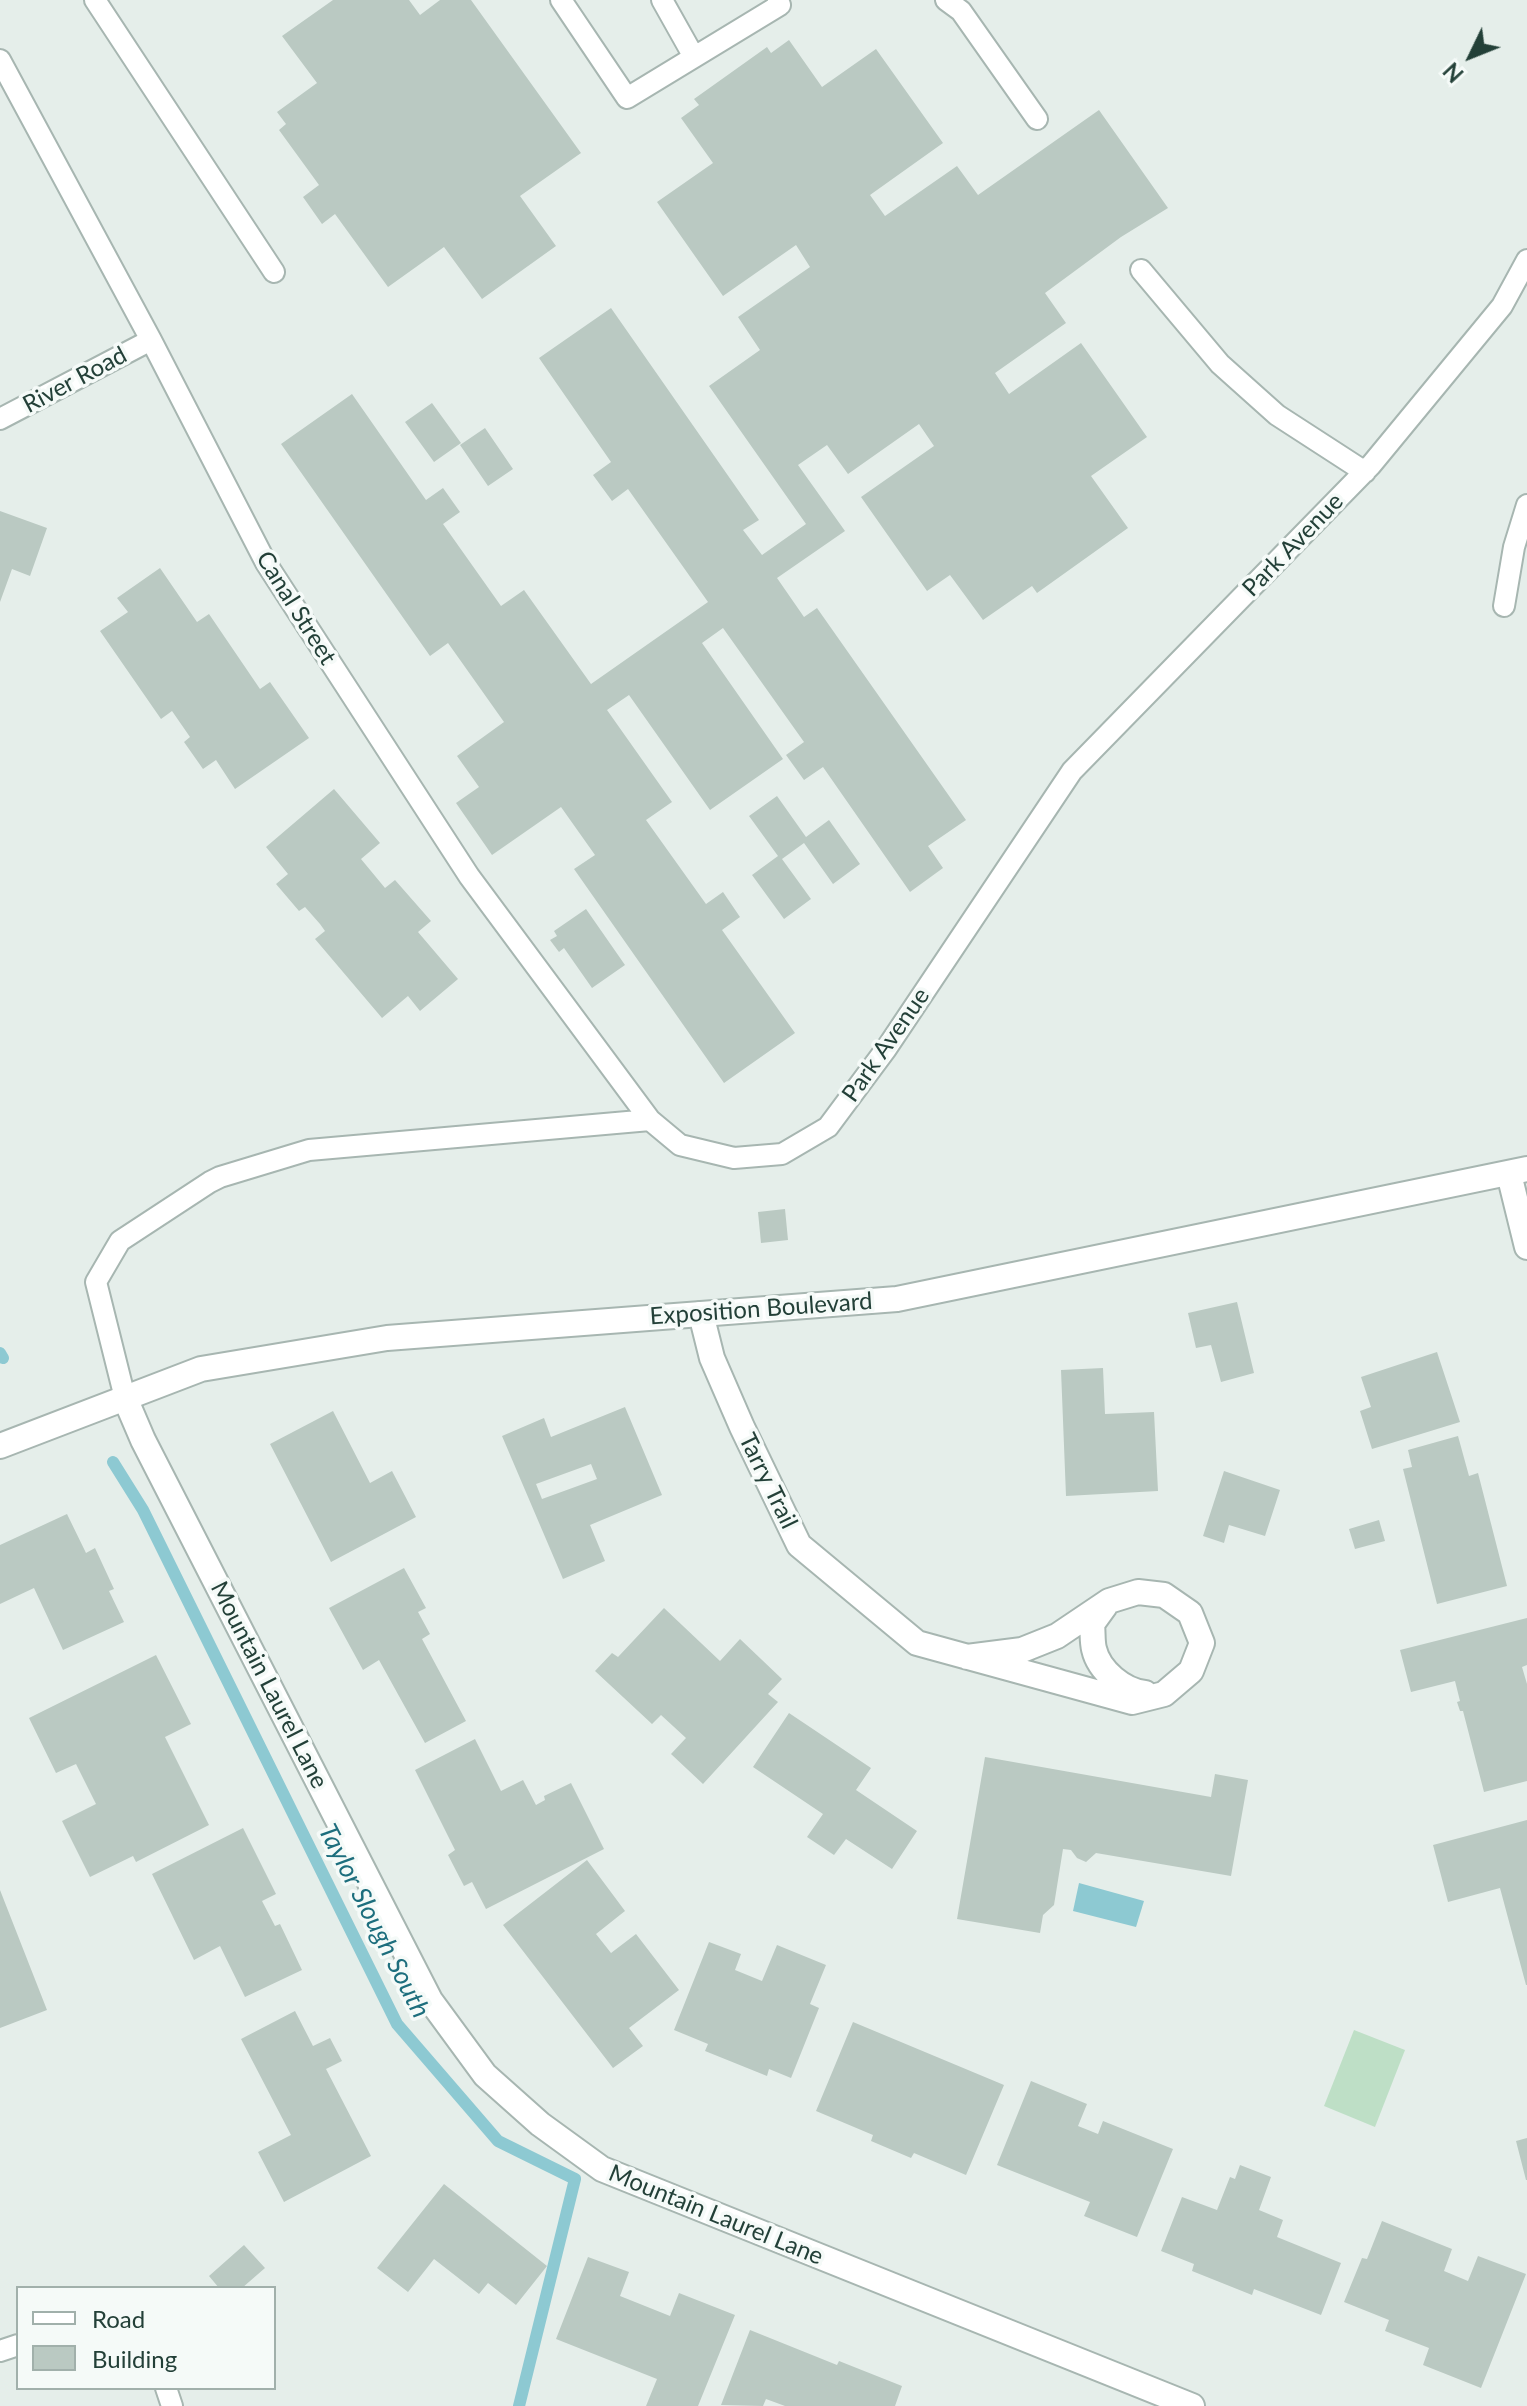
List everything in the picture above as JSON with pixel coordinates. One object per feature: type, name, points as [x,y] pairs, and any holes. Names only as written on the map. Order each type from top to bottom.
[{"type":"street","name":"Exposition Boulevard","points":[[0,1446],[201,1369],[387,1338],[897,1299],[1518,1172]]},
{"type":"street","points":[[1518,1172],[1527,1247]]},
{"type":"street","name":"Tarry Trail","points":[[701,1314],[718,1372],[799,1545],[917,1643],[967,1657],[1132,1702],[1164,1694],[1191,1671],[1202,1643],[1190,1613],[1164,1595],[1138,1592],[1109,1601],[1057,1636],[1022,1650],[967,1657]]},
{"type":"street","name":"Mountain Laurel Lane","points":[[125,1398],[143,1440],[430,2000],[485,2075],[540,2124],[602,2169],[1192,2406]]},
{"type":"street","points":[[1109,1601],[1092,1624],[1095,1653],[1113,1678],[1133,1692],[1164,1694]]},
{"type":"lane","points":[[95,0],[274,272]]},
{"type":"lane","points":[[561,0],[627,98],[783,2]]},
{"type":"lane","points":[[662,0],[694,57]]},
{"type":"lane","points":[[946,0],[961,11],[1037,119]]},
{"type":"lane","name":"Canal Street","points":[[0,60],[151,340],[266,563],[469,876],[650,1120]]},
{"type":"lane","name":"Park Avenue","points":[[650,1120],[680,1145],[734,1158],[782,1154],[828,1127],[886,1049],[1072,771],[1365,472],[1502,306],[1527,260]]},
{"type":"lane","points":[[1141,270],[1220,364],[1277,415],[1365,472]]},
{"type":"lane","name":"River Road","points":[[0,419],[151,340]]},
{"type":"lane","points":[[1504,606],[1514,547],[1527,505]]},
{"type":"lane","points":[[125,1398],[96,1282],[120,1241],[220,1177],[309,1150],[650,1120]]},
{"type":"green space","points":[[1354,2030],[1405,2050],[1375,2127],[1324,2106]]},
{"type":"water","points":[[1079,1883],[1144,1901],[1136,1927],[1073,1911]]},
{"type":"building","points":[[333,0],[409,0],[420,15],[440,0],[471,0],[581,153],[520,196],[556,246],[482,299],[444,247],[388,287],[335,214],[322,224],[303,197],[319,185],[279,130],[286,124],[277,112],[317,83],[282,36]]},
{"type":"building","points":[[789,40],[822,87],[876,49],[943,143],[870,195],[885,216],[957,166],[978,195],[1099,110],[1168,208],[1121,237],[1045,293],[1066,323],[995,373],[1009,394],[1081,343],[1147,437],[1091,476],[1128,528],[1037,593],[1032,586],[983,620],[950,575],[927,591],[861,497],[934,446],[919,424],[848,474],[827,445],[798,465],[845,531],[777,578],[804,617],[817,608],[966,820],[928,846],[943,868],[910,892],[823,767],[804,780],[786,755],[804,742],[723,628],[702,643],[783,759],[710,810],[629,695],[607,710],[672,802],[646,820],[706,904],[723,892],[740,917],[722,930],[795,1033],[724,1083],[574,869],[595,855],[561,807],[492,855],[456,803],[479,787],[457,756],[504,722],[448,643],[430,656],[281,444],[352,394],[426,500],[443,488],[460,512],[443,524],[501,606],[524,590],[591,684],[708,602],[628,489],[612,501],[593,475],[611,462],[539,358],[611,308],[759,520],[743,530],[762,555],[806,524],[709,386],[760,350],[738,317],[810,267],[796,245],[723,296],[657,202],[713,163],[681,118],[699,105],[694,99],[767,47],[771,53]]},
{"type":"building","points":[[432,403],[461,443],[434,462],[405,422]]},
{"type":"building","points":[[485,428],[513,469],[488,486],[460,445]]},
{"type":"building","points":[[0,511],[47,528],[30,576],[12,569],[0,602]]},
{"type":"building","points":[[160,568],[197,622],[209,614],[260,689],[270,682],[309,738],[235,789],[216,760],[203,769],[184,742],[190,737],[172,711],[161,719],[100,631],[128,612],[117,598]]},
{"type":"building","points":[[334,789],[380,843],[361,859],[385,888],[395,880],[431,921],[418,932],[458,979],[420,1011],[408,996],[382,1018],[315,939],[325,931],[320,924],[305,907],[299,911],[276,884],[288,874],[266,847]]},
{"type":"building","points":[[777,796],[806,837],[829,820],[860,864],[833,884],[804,843],[782,859],[811,899],[784,919],[752,875],[778,856],[749,816]]},
{"type":"building","points":[[586,909],[625,965],[592,988],[564,948],[559,952],[550,940],[557,936],[554,931]]},
{"type":"building","points":[[785,1209],[788,1240],[761,1243],[758,1212]]},
{"type":"building","points":[[1237,1302],[1254,1373],[1221,1382],[1211,1345],[1196,1348],[1188,1313]]},
{"type":"building","points":[[1437,1352],[1460,1422],[1372,1449],[1360,1411],[1371,1407],[1361,1377]]},
{"type":"building","points":[[1103,1368],[1105,1414],[1154,1412],[1158,1491],[1066,1496],[1061,1370]]},
{"type":"building","points":[[625,1407],[662,1495],[590,1525],[605,1561],[563,1579],[502,1436],[544,1418],[551,1437]],"holes":[[[591,1464],[597,1479],[542,1499],[536,1484]]]},
{"type":"building","points":[[333,1411],[370,1483],[392,1471],[416,1517],[331,1562],[270,1444]]},
{"type":"building","points":[[1458,1436],[1469,1476],[1478,1473],[1507,1586],[1437,1604],[1403,1469],[1412,1467],[1408,1450]]},
{"type":"building","points":[[1224,1471],[1280,1490],[1265,1536],[1229,1525],[1224,1543],[1203,1536]]},
{"type":"building","points":[[67,1514],[86,1553],[95,1548],[114,1589],[109,1591],[124,1622],[63,1650],[34,1588],[0,1604],[0,1545]]},
{"type":"building","points":[[1379,1520],[1385,1541],[1355,1549],[1349,1529]]},
{"type":"building","points":[[404,1568],[426,1608],[418,1612],[430,1634],[422,1639],[466,1721],[425,1743],[379,1660],[363,1670],[329,1608]]},
{"type":"building","points":[[664,1608],[720,1661],[740,1639],[782,1679],[768,1694],[778,1702],[703,1784],[671,1754],[686,1738],[661,1715],[652,1724],[595,1671],[612,1653],[618,1657]]},
{"type":"building","points":[[1527,1618],[1527,1665],[1522,1667],[1527,1684],[1527,1781],[1484,1792],[1463,1711],[1460,1711],[1457,1702],[1460,1701],[1455,1681],[1411,1692],[1400,1650]]},
{"type":"building","points":[[156,1655],[191,1724],[165,1737],[209,1825],[136,1862],[133,1856],[90,1877],[62,1821],[96,1804],[76,1764],[56,1773],[29,1718]]},
{"type":"building","points":[[789,1713],[871,1768],[856,1790],[917,1831],[892,1869],[846,1839],[834,1855],[807,1837],[823,1814],[753,1767]]},
{"type":"building","points":[[475,1739],[501,1791],[523,1780],[536,1805],[545,1800],[544,1796],[571,1783],[604,1849],[486,1909],[472,1882],[464,1886],[448,1855],[455,1850],[415,1770]]},
{"type":"building","points":[[985,1757],[1211,1797],[1215,1774],[1248,1780],[1231,1876],[1096,1853],[1086,1862],[1077,1858],[1071,1850],[1063,1849],[1054,1905],[1043,1915],[1040,1933],[957,1919]]},
{"type":"building","points":[[1527,1820],[1526,1985],[1500,1888],[1448,1902],[1433,1845]]},
{"type":"building","points":[[243,1828],[276,1894],[262,1901],[275,1926],[280,1924],[302,1970],[245,1997],[220,1946],[194,1960],[152,1874]]},
{"type":"building","points":[[587,1860],[625,1911],[596,1934],[611,1953],[636,1934],[679,1990],[629,2028],[643,2046],[613,2068],[503,1925]]},
{"type":"building","points":[[0,1890],[47,2010],[0,2028]]},
{"type":"building","points":[[709,1942],[741,1954],[735,1970],[762,1981],[777,1945],[826,1965],[810,2004],[819,2008],[791,2078],[769,2069],[767,2076],[705,2051],[708,2044],[674,2030]]},
{"type":"building","points":[[295,2011],[313,2046],[330,2038],[342,2061],[326,2069],[371,2156],[284,2202],[258,2152],[291,2135],[241,2039]]},
{"type":"building","points":[[853,2022],[1004,2085],[966,2175],[914,2153],[911,2158],[871,2141],[873,2135],[816,2111]]},
{"type":"building","points":[[1031,2081],[1087,2104],[1078,2126],[1098,2134],[1103,2121],[1173,2149],[1137,2237],[1084,2216],[1090,2202],[997,2165]]},
{"type":"building","points":[[1527,2138],[1527,2180],[1526,2180],[1516,2141]]},
{"type":"building","points":[[1240,2165],[1271,2177],[1259,2210],[1283,2220],[1277,2237],[1341,2263],[1321,2315],[1254,2289],[1252,2295],[1192,2271],[1194,2264],[1161,2251],[1182,2197],[1217,2210],[1230,2177],[1235,2179]]},
{"type":"building","points":[[444,2184],[547,2266],[516,2305],[488,2283],[479,2294],[434,2259],[408,2292],[377,2268]]},
{"type":"building","points":[[1382,2221],[1452,2249],[1444,2271],[1468,2281],[1478,2256],[1526,2274],[1481,2388],[1423,2365],[1429,2348],[1385,2331],[1389,2320],[1344,2302],[1362,2258],[1367,2259]]},
{"type":"building","points":[[244,2245],[265,2268],[244,2286],[217,2286],[209,2276]]},
{"type":"building","points":[[588,2257],[629,2272],[620,2296],[670,2316],[679,2293],[735,2315],[698,2406],[646,2406],[657,2379],[556,2339]]},
{"type":"building","points":[[750,2330],[837,2365],[839,2361],[902,2386],[895,2406],[785,2406],[766,2399],[763,2406],[721,2405]]},
{"type":"waterway","name":"Taylor Slough South","points":[[0,1353],[3,1358]]},
{"type":"waterway","name":"Taylor Slough South","points":[[113,1462],[143,1510],[397,2024],[498,2141],[575,2179],[519,2406]]}]
